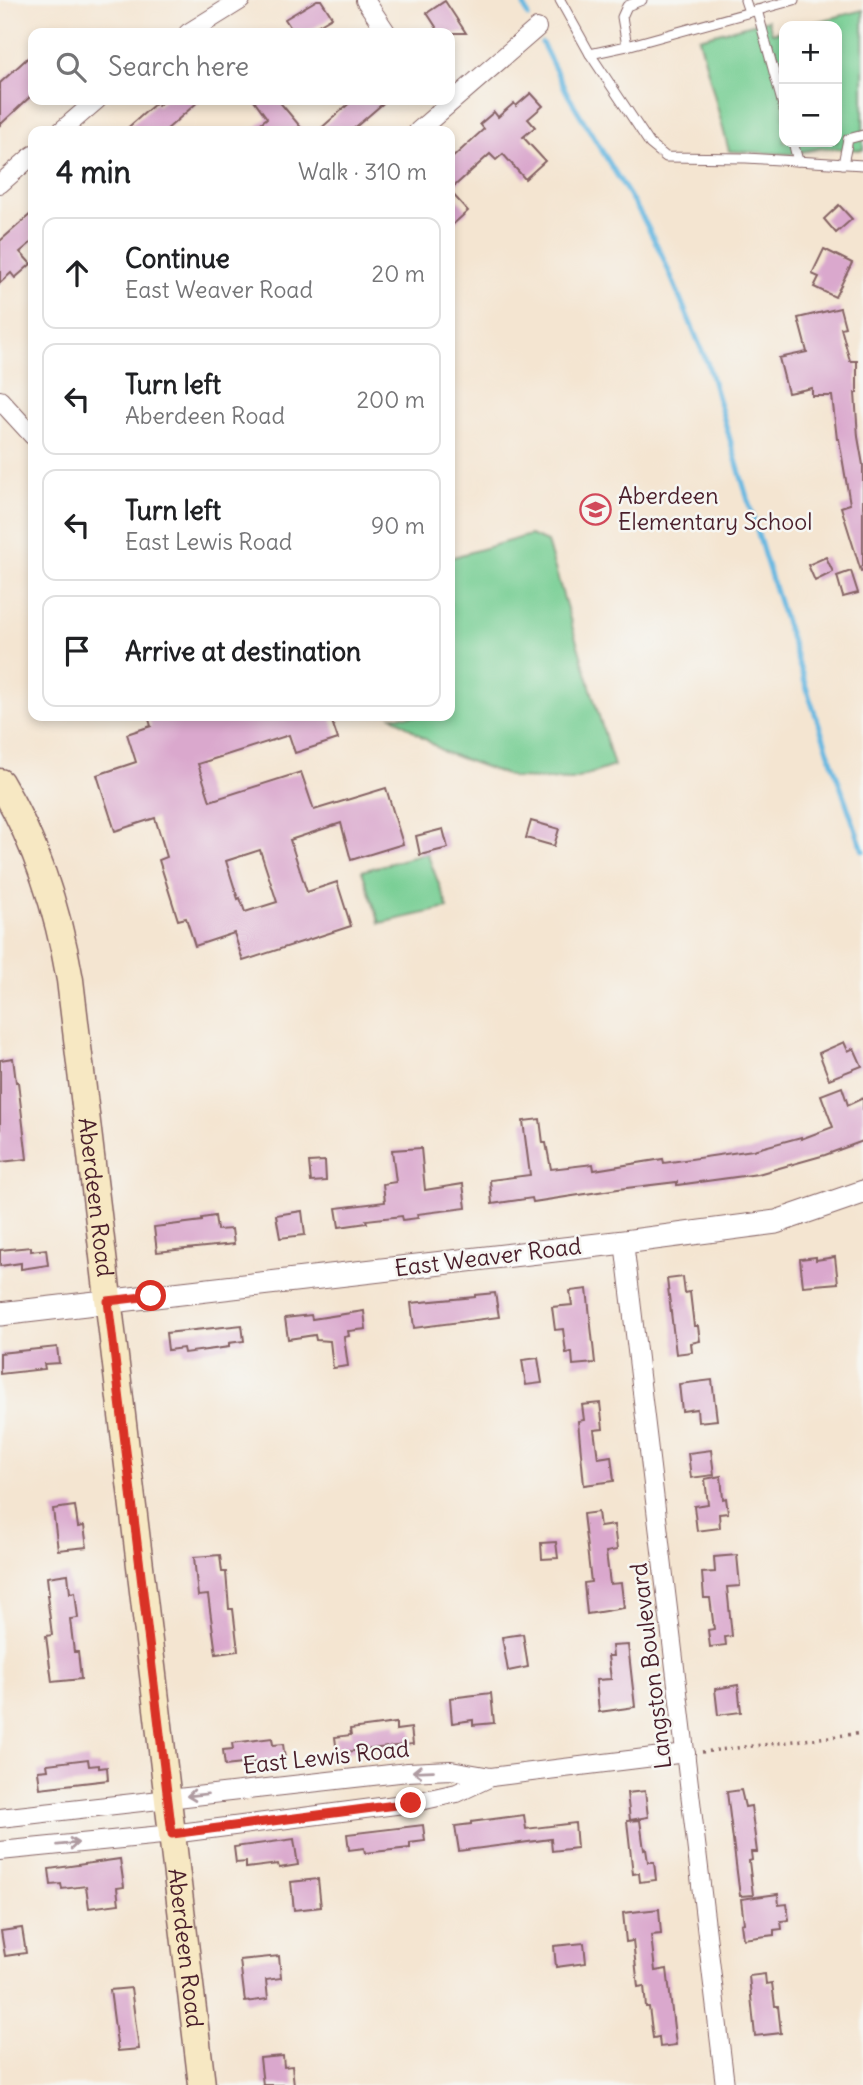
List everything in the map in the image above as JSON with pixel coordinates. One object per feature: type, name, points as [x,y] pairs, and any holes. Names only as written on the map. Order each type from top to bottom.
[{"type":"main road","name":"Aberdeen Road","points":[[0,782],[24,827],[37,859],[66,956],[78,1034],[201,2085]]},
{"type":"street","points":[[196,28],[241,0]]},
{"type":"street","points":[[365,0],[384,28]]},
{"type":"street","points":[[455,91],[537,28]]},
{"type":"street","points":[[67,126],[91,105]]},
{"type":"street","points":[[422,126],[436,106]]},
{"type":"street","points":[[0,184],[28,159]]},
{"type":"street","points":[[0,400],[28,431]]},
{"type":"street","name":"East Weaver Road","points":[[0,1314],[776,1222],[863,1192]]},
{"type":"street","name":"Langston Boulevard","points":[[624,1242],[725,2085]]},
{"type":"street","name":"East Lewis Road","points":[[0,1818],[408,1772],[451,1770],[491,1777],[686,1753]]},
{"type":"street","name":"East Lewis Road","points":[[0,1851],[172,1834],[411,1803],[457,1793],[491,1777]]},
{"type":"lane","points":[[560,0],[590,54],[650,144],[666,157],[863,164]]},
{"type":"lane","points":[[627,46],[622,17],[627,6],[642,0]]},
{"type":"lane","points":[[745,0],[753,11],[779,93]]},
{"type":"lane","points":[[590,54],[794,0]]},
{"type":"lane","points":[[843,164],[848,139],[863,135]]},
{"type":"lane","points":[[794,147],[798,161]]},
{"type":"path","points":[[686,1753],[863,1733]]},
{"type":"green space","points":[[863,10],[863,150],[822,148],[790,154],[729,151],[699,38],[768,20],[772,33],[779,31],[779,147],[842,147],[842,21],[820,21]]},
{"type":"green space","points":[[530,535],[547,542],[614,766],[572,780],[515,778],[444,752],[399,721],[455,721],[455,557]]},
{"type":"green space","points":[[427,853],[448,908],[380,923],[362,871]]},
{"type":"building","points":[[317,0],[321,0],[332,17],[313,28],[291,28],[285,19]]},
{"type":"building","points":[[445,1],[466,33],[455,33],[455,28],[437,28],[427,13]]},
{"type":"building","points":[[28,58],[28,99],[0,125],[0,83]]},
{"type":"building","points":[[531,93],[543,106],[528,119],[535,127],[523,137],[545,161],[525,179],[503,154],[496,160],[490,154],[455,186],[455,155],[484,129],[480,124],[494,112],[498,117],[514,103],[516,106]]},
{"type":"building","points":[[154,105],[194,105],[171,126],[130,126]]},
{"type":"building","points":[[258,105],[282,105],[300,126],[257,126],[267,118]]},
{"type":"building","points":[[347,105],[381,105],[357,126],[324,126]]},
{"type":"building","points":[[455,197],[468,211],[455,223]]},
{"type":"building","points":[[839,205],[852,219],[836,233],[824,219]]},
{"type":"building","points":[[28,216],[28,245],[20,252],[28,261],[28,267],[15,278],[11,273],[0,283],[0,241]]},
{"type":"building","points":[[824,249],[852,263],[835,297],[814,287],[819,277],[812,274]]},
{"type":"building","points":[[840,308],[845,327],[841,328],[850,361],[857,361],[855,393],[863,465],[861,571],[841,507],[850,504],[837,439],[832,396],[812,396],[812,388],[788,393],[779,358],[807,352],[798,318]]},
{"type":"building","points":[[826,557],[833,572],[815,581],[808,565]]},
{"type":"building","points":[[851,571],[858,593],[843,597],[837,576]]},
{"type":"building","points":[[150,721],[332,721],[338,739],[295,753],[289,735],[198,764],[210,801],[301,772],[314,810],[386,788],[403,844],[351,860],[341,823],[290,840],[307,892],[337,882],[351,926],[243,961],[234,933],[195,946],[186,918],[178,920],[159,860],[167,857],[155,818],[115,831],[97,775],[136,762],[127,734],[151,726]],"holes":[[[260,850],[277,902],[245,912],[226,861]]]},
{"type":"building","points":[[531,821],[559,829],[554,846],[526,838]]},
{"type":"building","points":[[443,829],[448,848],[420,855],[416,836]]},
{"type":"building","points":[[844,1042],[848,1051],[854,1048],[862,1066],[829,1079],[819,1053]]},
{"type":"building","points":[[13,1058],[27,1159],[1,1162],[0,1060]]},
{"type":"building","points":[[842,1087],[848,1105],[863,1098],[863,1141],[825,1155],[758,1174],[677,1185],[677,1182],[618,1189],[533,1202],[532,1198],[492,1204],[490,1180],[530,1175],[523,1121],[540,1119],[543,1143],[546,1143],[551,1169],[593,1164],[594,1170],[663,1159],[664,1163],[753,1150],[801,1139],[833,1127],[821,1095]]},
{"type":"building","points":[[421,1148],[425,1190],[463,1184],[466,1208],[417,1214],[418,1218],[403,1220],[402,1216],[366,1220],[367,1223],[339,1227],[336,1208],[385,1202],[383,1184],[396,1182],[392,1150]]},
{"type":"building","points":[[325,1161],[326,1181],[311,1182],[309,1162]]},
{"type":"building","points":[[302,1211],[305,1235],[280,1238],[276,1215]]},
{"type":"building","points":[[215,1216],[217,1230],[232,1229],[234,1244],[157,1252],[154,1227],[202,1221],[202,1218]]},
{"type":"building","points":[[31,1247],[31,1251],[46,1249],[48,1265],[21,1269],[21,1263],[0,1266],[0,1250]]},
{"type":"building","points":[[816,1257],[816,1260],[835,1257],[838,1283],[803,1286],[800,1259]]},
{"type":"building","points":[[683,1277],[685,1293],[690,1292],[694,1326],[698,1326],[700,1341],[691,1343],[692,1352],[676,1354],[667,1279]]},
{"type":"building","points":[[587,1289],[595,1363],[573,1365],[572,1352],[566,1353],[563,1329],[555,1330],[552,1307],[572,1305],[570,1291]]},
{"type":"building","points":[[495,1293],[499,1317],[414,1328],[411,1303]]},
{"type":"building","points":[[364,1311],[366,1329],[348,1331],[349,1336],[344,1337],[348,1366],[333,1368],[330,1341],[316,1340],[315,1335],[288,1339],[285,1318],[311,1315],[312,1319]]},
{"type":"building","points":[[242,1325],[244,1341],[229,1343],[229,1347],[184,1353],[183,1348],[168,1350],[166,1333]]},
{"type":"building","points":[[57,1347],[59,1363],[44,1364],[45,1369],[0,1374],[0,1353]]},
{"type":"building","points":[[538,1358],[542,1383],[526,1385],[522,1360]]},
{"type":"building","points":[[712,1380],[717,1420],[698,1422],[697,1409],[682,1411],[679,1384]]},
{"type":"building","points":[[600,1403],[603,1429],[594,1430],[598,1458],[611,1456],[614,1481],[584,1485],[578,1421],[584,1420],[582,1405]]},
{"type":"building","points":[[711,1450],[714,1475],[691,1478],[688,1453]]},
{"type":"building","points":[[721,1476],[723,1499],[726,1498],[728,1513],[719,1514],[720,1528],[697,1531],[694,1506],[708,1504],[705,1479]]},
{"type":"building","points":[[75,1506],[78,1527],[84,1526],[87,1547],[58,1550],[53,1509]]},
{"type":"building","points":[[598,1512],[600,1527],[614,1525],[617,1550],[606,1552],[610,1584],[621,1583],[624,1608],[587,1614],[584,1583],[591,1582],[583,1514]]},
{"type":"building","points":[[556,1542],[558,1558],[542,1559],[541,1543]]},
{"type":"building","points":[[220,1555],[222,1572],[226,1572],[229,1609],[233,1609],[238,1651],[216,1654],[208,1595],[198,1596],[194,1557]]},
{"type":"building","points":[[737,1555],[740,1586],[727,1587],[732,1636],[725,1637],[726,1645],[710,1647],[708,1630],[714,1629],[710,1598],[704,1598],[702,1573],[715,1572],[714,1557]]},
{"type":"building","points":[[68,1574],[70,1593],[75,1592],[78,1618],[70,1619],[81,1679],[52,1682],[46,1636],[52,1635],[47,1577]]},
{"type":"building","points":[[523,1634],[528,1667],[508,1671],[502,1637]]},
{"type":"building","points":[[628,1645],[635,1707],[599,1712],[596,1680],[611,1679],[608,1656],[613,1656],[612,1646]]},
{"type":"building","points":[[738,1685],[741,1712],[718,1715],[715,1689]]},
{"type":"building","points":[[491,1693],[494,1723],[473,1725],[473,1720],[452,1723],[450,1698]]},
{"type":"building","points":[[396,1723],[396,1730],[411,1728],[413,1744],[337,1753],[335,1737],[351,1735],[350,1729]]},
{"type":"building","points":[[272,1738],[273,1745],[283,1744],[285,1759],[225,1766],[223,1750],[233,1749],[232,1743]]},
{"type":"building","points":[[88,1759],[89,1766],[107,1767],[108,1780],[40,1788],[38,1771],[48,1770],[47,1764]]},
{"type":"building","points":[[741,1790],[745,1807],[751,1806],[757,1852],[751,1852],[752,1860],[749,1861],[753,1895],[740,1896],[727,1792]]},
{"type":"building","points":[[645,1791],[648,1817],[630,1820],[627,1793]]},
{"type":"building","points":[[524,1815],[526,1829],[575,1823],[577,1848],[552,1851],[551,1839],[459,1851],[455,1826]]},
{"type":"building","points":[[640,1820],[644,1850],[646,1849],[648,1862],[654,1862],[656,1880],[640,1882],[639,1873],[633,1874],[627,1821]]},
{"type":"building","points":[[423,1825],[425,1841],[410,1843],[410,1848],[365,1853],[364,1848],[349,1850],[347,1834]]},
{"type":"building","points":[[294,1839],[298,1865],[279,1868],[278,1864],[246,1868],[246,1862],[236,1863],[234,1847]]},
{"type":"building","points":[[120,1859],[124,1887],[117,1888],[119,1904],[89,1908],[86,1886],[62,1889],[61,1884],[51,1885],[49,1869]]},
{"type":"building","points":[[318,1879],[321,1907],[294,1910],[291,1882]]},
{"type":"building","points":[[778,1894],[779,1905],[787,1904],[789,1920],[781,1921],[782,1929],[774,1930],[774,1935],[743,1939],[741,1899]]},
{"type":"building","points":[[659,1909],[661,1934],[651,1935],[655,1971],[667,1969],[676,2045],[660,2047],[659,2037],[653,2038],[644,1986],[638,1987],[633,1941],[626,1942],[623,1913]]},
{"type":"building","points":[[22,1928],[26,1953],[5,1956],[1,1931]]},
{"type":"building","points":[[584,1943],[586,1963],[556,1967],[554,1946]]},
{"type":"building","points":[[279,1956],[281,1978],[266,1980],[268,1999],[245,2002],[240,1960]]},
{"type":"building","points":[[765,1974],[766,1984],[772,1983],[781,2033],[755,2036],[749,1976]]},
{"type":"building","points":[[131,1988],[139,2049],[118,2051],[110,1990]]},
{"type":"building","points":[[283,2056],[284,2067],[292,2066],[294,2085],[263,2085],[260,2058]]},
{"type":"waterway","points":[[522,0],[528,16]]},
{"type":"waterway","points":[[542,43],[568,95],[643,218],[662,255],[708,365],[765,558],[863,851]]},
{"type":"place","name":"Aberdeen Elementary School","points":[[595,509]]},
{"type":"route","points":[[151,1296],[108,1301],[172,1834],[411,1803]]}]
